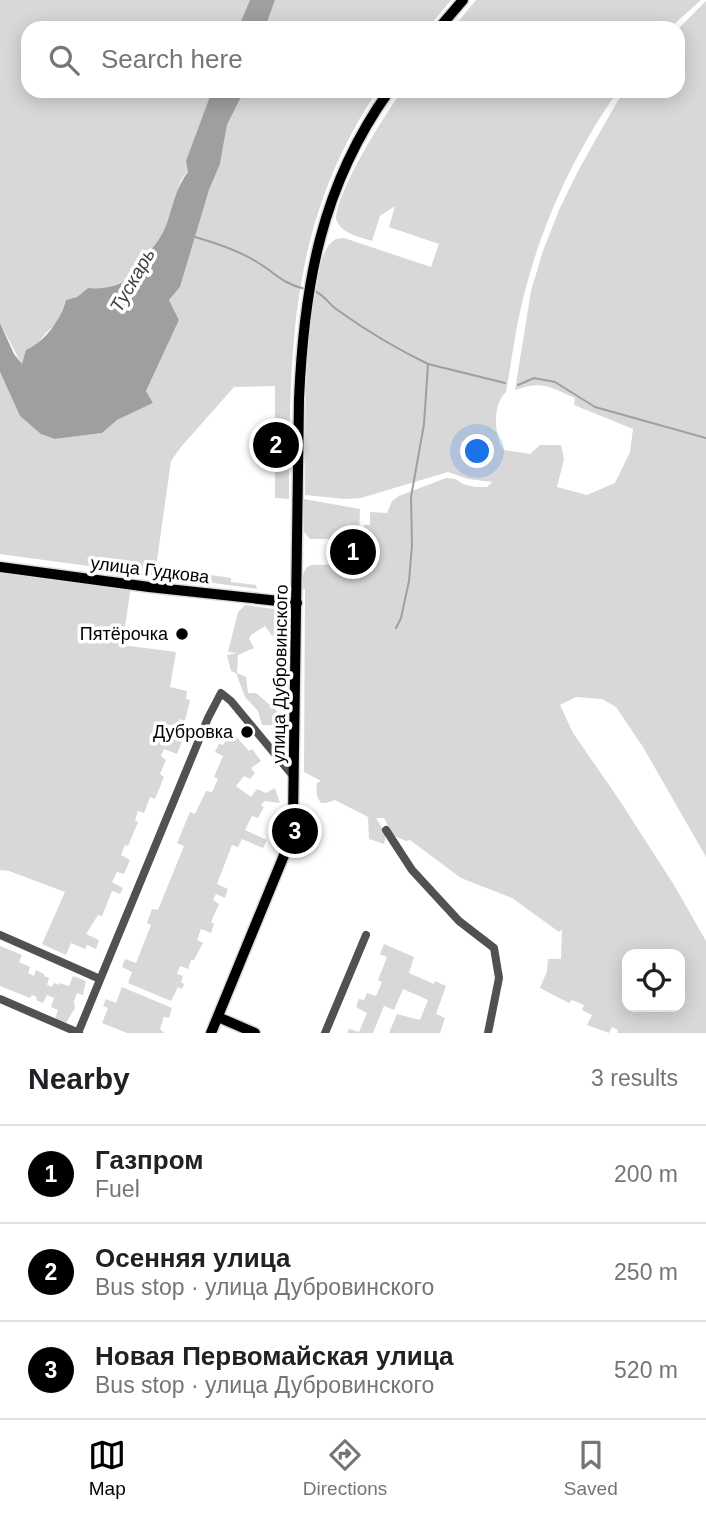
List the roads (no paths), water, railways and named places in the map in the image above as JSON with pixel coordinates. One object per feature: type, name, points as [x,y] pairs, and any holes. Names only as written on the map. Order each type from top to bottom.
[{"type":"main road","points":[[445,21],[463,0]]},
{"type":"main road","name":"улица Дубровинского","points":[[214,1032],[287,848],[293,820],[299,399],[310,278],[323,228],[353,149],[385,98]]},
{"type":"main road","name":"улица Гудкова","points":[[0,567],[297,603]]},
{"type":"main road","points":[[218,1017],[256,1033]]},
{"type":"street","points":[[0,999],[79,1033],[208,718],[221,693],[231,701],[294,777]]},
{"type":"street","points":[[386,830],[412,870],[466,927],[494,948],[499,978],[488,1033]]},
{"type":"street","points":[[0,935],[100,979]]},
{"type":"street","points":[[326,1033],[366,935]]},
{"type":"water","points":[[250,0],[275,0],[268,21],[241,21]]},
{"type":"water","name":"Тускарь","points":[[209,98],[240,98],[227,125],[220,164],[209,190],[180,287],[169,300],[179,320],[146,391],[153,403],[117,420],[102,433],[55,439],[41,434],[20,416],[0,372],[0,323],[14,354],[22,364],[26,350],[40,341],[51,329],[66,300],[77,297],[88,288],[115,285],[133,275],[165,228],[178,190],[188,172],[186,161]]},
{"type":"waterway","points":[[195,237],[242,254],[285,281],[305,289]]},
{"type":"waterway","points":[[314,291],[360,326],[428,364],[424,424],[411,497],[412,545],[409,581],[401,618],[396,628]]},
{"type":"waterway","points":[[428,364],[505,383]]},
{"type":"waterway","points":[[518,385],[534,378],[555,382],[595,407],[706,438]]},
{"type":"place","name":"Осенняя улица","points":[[276,445]]},
{"type":"place","name":"Газпром","points":[[353,552]]},
{"type":"place","name":"Пятёрочка","points":[[182,634]]},
{"type":"place","name":"Дубровка","points":[[247,732]]},
{"type":"place","name":"Новая Первомайская улица","points":[[295,831]]}]
